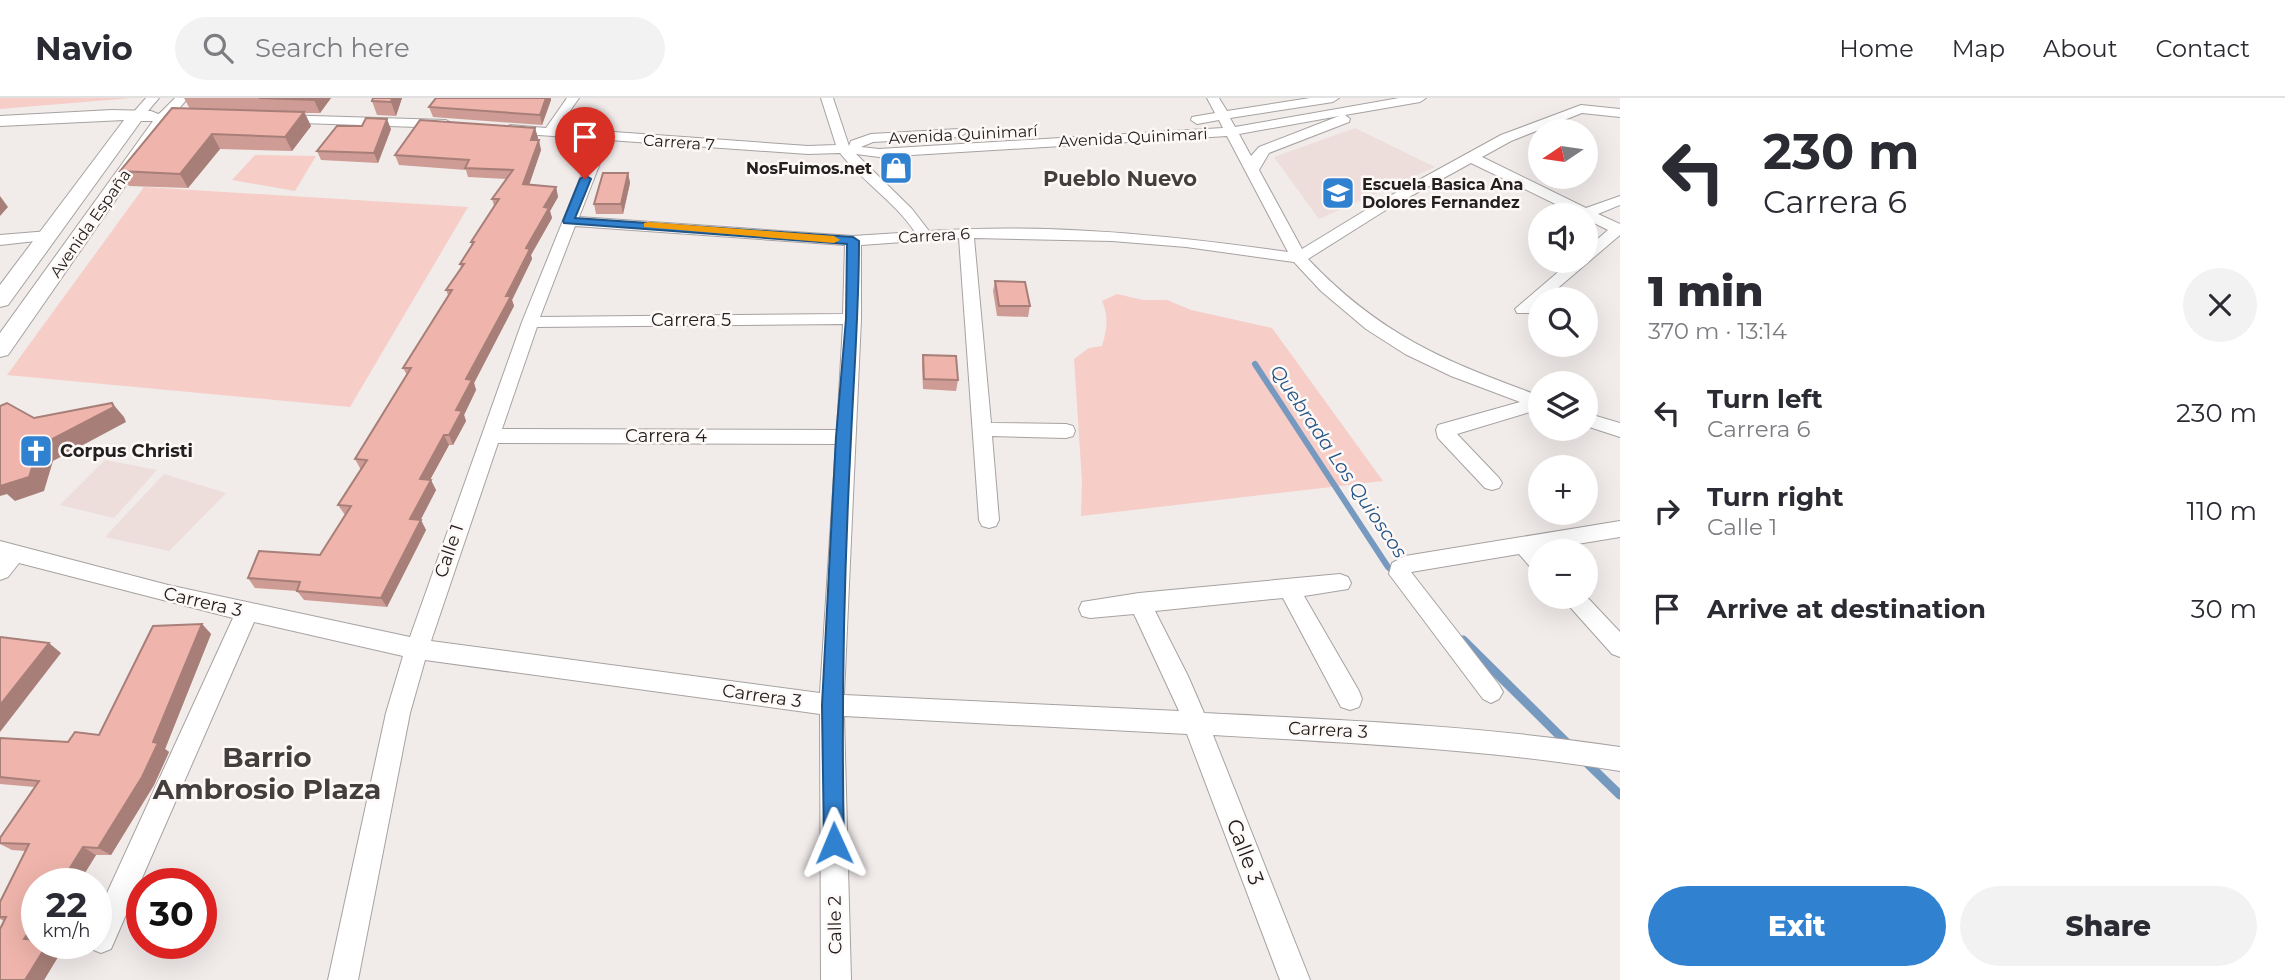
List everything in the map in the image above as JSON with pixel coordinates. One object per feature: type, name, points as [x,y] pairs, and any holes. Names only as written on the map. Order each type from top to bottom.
[{"type":"street","name":"Avenida España","points":[[0,350],[166,110],[182,98]]},
{"type":"street","points":[[549,132],[573,98]]},
{"type":"street","points":[[827,98],[845,149],[883,190],[914,216],[924,235]]},
{"type":"street","points":[[1213,98],[1299,258],[1327,288],[1411,351],[1457,372],[1528,398]]},
{"type":"street","points":[[1269,98],[1286,98]]},
{"type":"street","name":"Avenida Quinimarí","points":[[845,149],[871,138],[1226,125],[1333,98]]},
{"type":"street","name":"Avenida Quinimari","points":[[845,149],[879,153],[1226,125],[1420,98]]},
{"type":"street","points":[[1569,98],[1620,104]]},
{"type":"street","points":[[1252,170],[1256,159],[1264,150],[1340,123],[1358,108]]},
{"type":"street","points":[[1299,258],[1384,205],[1506,138],[1581,109],[1620,113]]},
{"type":"street","points":[[0,121],[137,115],[166,110]]},
{"type":"street","name":"Avenida España","points":[[0,300],[137,115]]},
{"type":"street","points":[[263,119],[458,124]]},
{"type":"street","name":"Carrera 7","points":[[497,128],[808,150],[845,149]]},
{"type":"street","name":"Calle 1","points":[[342,980],[392,739],[417,649],[530,322],[603,137]]},
{"type":"street","points":[[1471,157],[1566,203]]},
{"type":"street","points":[[1598,209],[1620,200]]},
{"type":"street","points":[[1598,219],[1619,230],[1598,247]]},
{"type":"street","name":"Carrera 6","points":[[568,221],[853,241],[966,233],[1125,237],[1186,242],[1299,258]]},
{"type":"street","points":[[966,233],[989,520]]},
{"type":"street","points":[[0,240],[49,236]]},
{"type":"street","name":"Calle 2","points":[[836,980],[832,705],[844,437],[853,319],[853,241]]},
{"type":"street","points":[[1523,309],[1566,273]]},
{"type":"street","name":"Carrera 5","points":[[530,322],[853,319]]},
{"type":"street","points":[[1492,483],[1445,430],[1528,406]]},
{"type":"street","points":[[1598,423],[1620,430]]},
{"type":"street","points":[[983,429],[1066,431]]},
{"type":"street","name":"Carrera 4","points":[[489,436],[844,437]]},
{"type":"street","points":[[1492,692],[1400,575],[1400,569],[1405,565],[1620,529]]},
{"type":"street","points":[[1522,544],[1528,550]]},
{"type":"street","name":"Carrera 3","points":[[5,558],[417,649],[832,705],[1419,736],[1530,745],[1620,759]]},
{"type":"street","points":[[1090,609],[1340,583]]},
{"type":"street","points":[[1289,589],[1350,699]]},
{"type":"street","name":"Calle 3","points":[[1139,602],[1180,683],[1295,980]]},
{"type":"street","points":[[1584,609],[1620,647]]},
{"type":"street","points":[[112,914],[247,612]]},
{"type":"shaded area","points":[[0,98],[132,98],[0,109]]},
{"type":"shaded area","name":"Escuela Basica Ana Dolores Fernandez","points":[[1355,128],[1435,167],[1319,219],[1274,157]]},
{"type":"shaded area","points":[[255,155],[316,156],[295,191],[232,180]]},
{"type":"shaded area","points":[[144,187],[468,207],[350,407],[7,375]]},
{"type":"shaded area","points":[[1117,294],[1143,300],[1167,300],[1191,310],[1272,328],[1383,481],[1081,516],[1082,481],[1074,359],[1089,348],[1102,346],[1106,312],[1102,301]]},
{"type":"shaded area","points":[[105,460],[157,470],[114,518],[60,505]]},
{"type":"shaded area","points":[[164,474],[226,493],[169,551],[105,537]]},
{"type":"building","points":[[259,98],[315,98],[314,100]]},
{"type":"building","points":[[373,98],[392,98],[391,102],[372,101]]},
{"type":"building","points":[[436,98],[546,98],[540,115],[429,107]]},
{"type":"building","points":[[172,108],[304,112],[285,137],[212,134],[180,174],[120,171]]},
{"type":"building","points":[[366,118],[387,119],[374,153],[317,151],[337,126],[362,126]]},
{"type":"building","points":[[420,120],[535,128],[531,140],[539,140],[523,184],[556,187],[544,207],[549,208],[526,248],[530,249],[506,296],[511,296],[466,379],[472,380],[456,410],[462,411],[449,435],[444,435],[420,479],[431,480],[410,519],[421,520],[381,598],[297,591],[300,582],[248,578],[259,551],[320,555],[351,506],[338,505],[367,460],[355,459],[411,368],[403,368],[452,290],[446,290],[464,264],[460,264],[474,242],[471,242],[499,199],[492,199],[513,170],[465,168],[469,160],[395,155]]},
{"type":"building","points":[[603,173],[628,173],[621,204],[594,204]]},
{"type":"building","points":[[995,281],[1025,282],[1030,306],[999,306]]},
{"type":"building","points":[[923,355],[956,356],[958,380],[924,379]]},
{"type":"building","points":[[7,403],[34,418],[112,403],[114,407],[39,446],[29,477],[0,486],[0,406]]},
{"type":"building","points":[[202,624],[153,742],[158,743],[142,777],[98,848],[83,847],[70,868],[21,868],[21,959],[38,959],[25,980],[0,980],[0,929],[6,917],[0,917],[0,902],[29,844],[0,843],[0,838],[39,781],[0,777],[0,738],[68,742],[75,732],[99,735],[153,626]]},
{"type":"building","points":[[0,637],[49,643],[0,705]]},
{"type":"waterway","name":"Quebrada Los Quioscos","points":[[1255,364],[1388,567],[1397,575]]},
{"type":"waterway","name":"Quebrada Los Quioscos","points":[[1463,640],[1569,745]]},
{"type":"waterway","name":"Quebrada Los Quioscos","points":[[1585,761],[1620,795]]},
{"type":"slow traffic","points":[[648,225],[834,240]]},
{"type":"place","name":"NosFuimos.net","points":[[896,168]]},
{"type":"place","name":"Escuela Basica Ana Dolores Fernandez","points":[[1338,193]]},
{"type":"place","name":"Corpus Christi","points":[[36,451]]},
{"type":"district","name":"Pueblo Nuevo","points":[[1120,179]]},
{"type":"district","name":"Barrio Ambrosio Plaza","points":[[267,773]]},
{"type":"route","points":[[585,179],[568,221],[853,241],[853,319],[844,437],[832,705],[834,843]]}]
